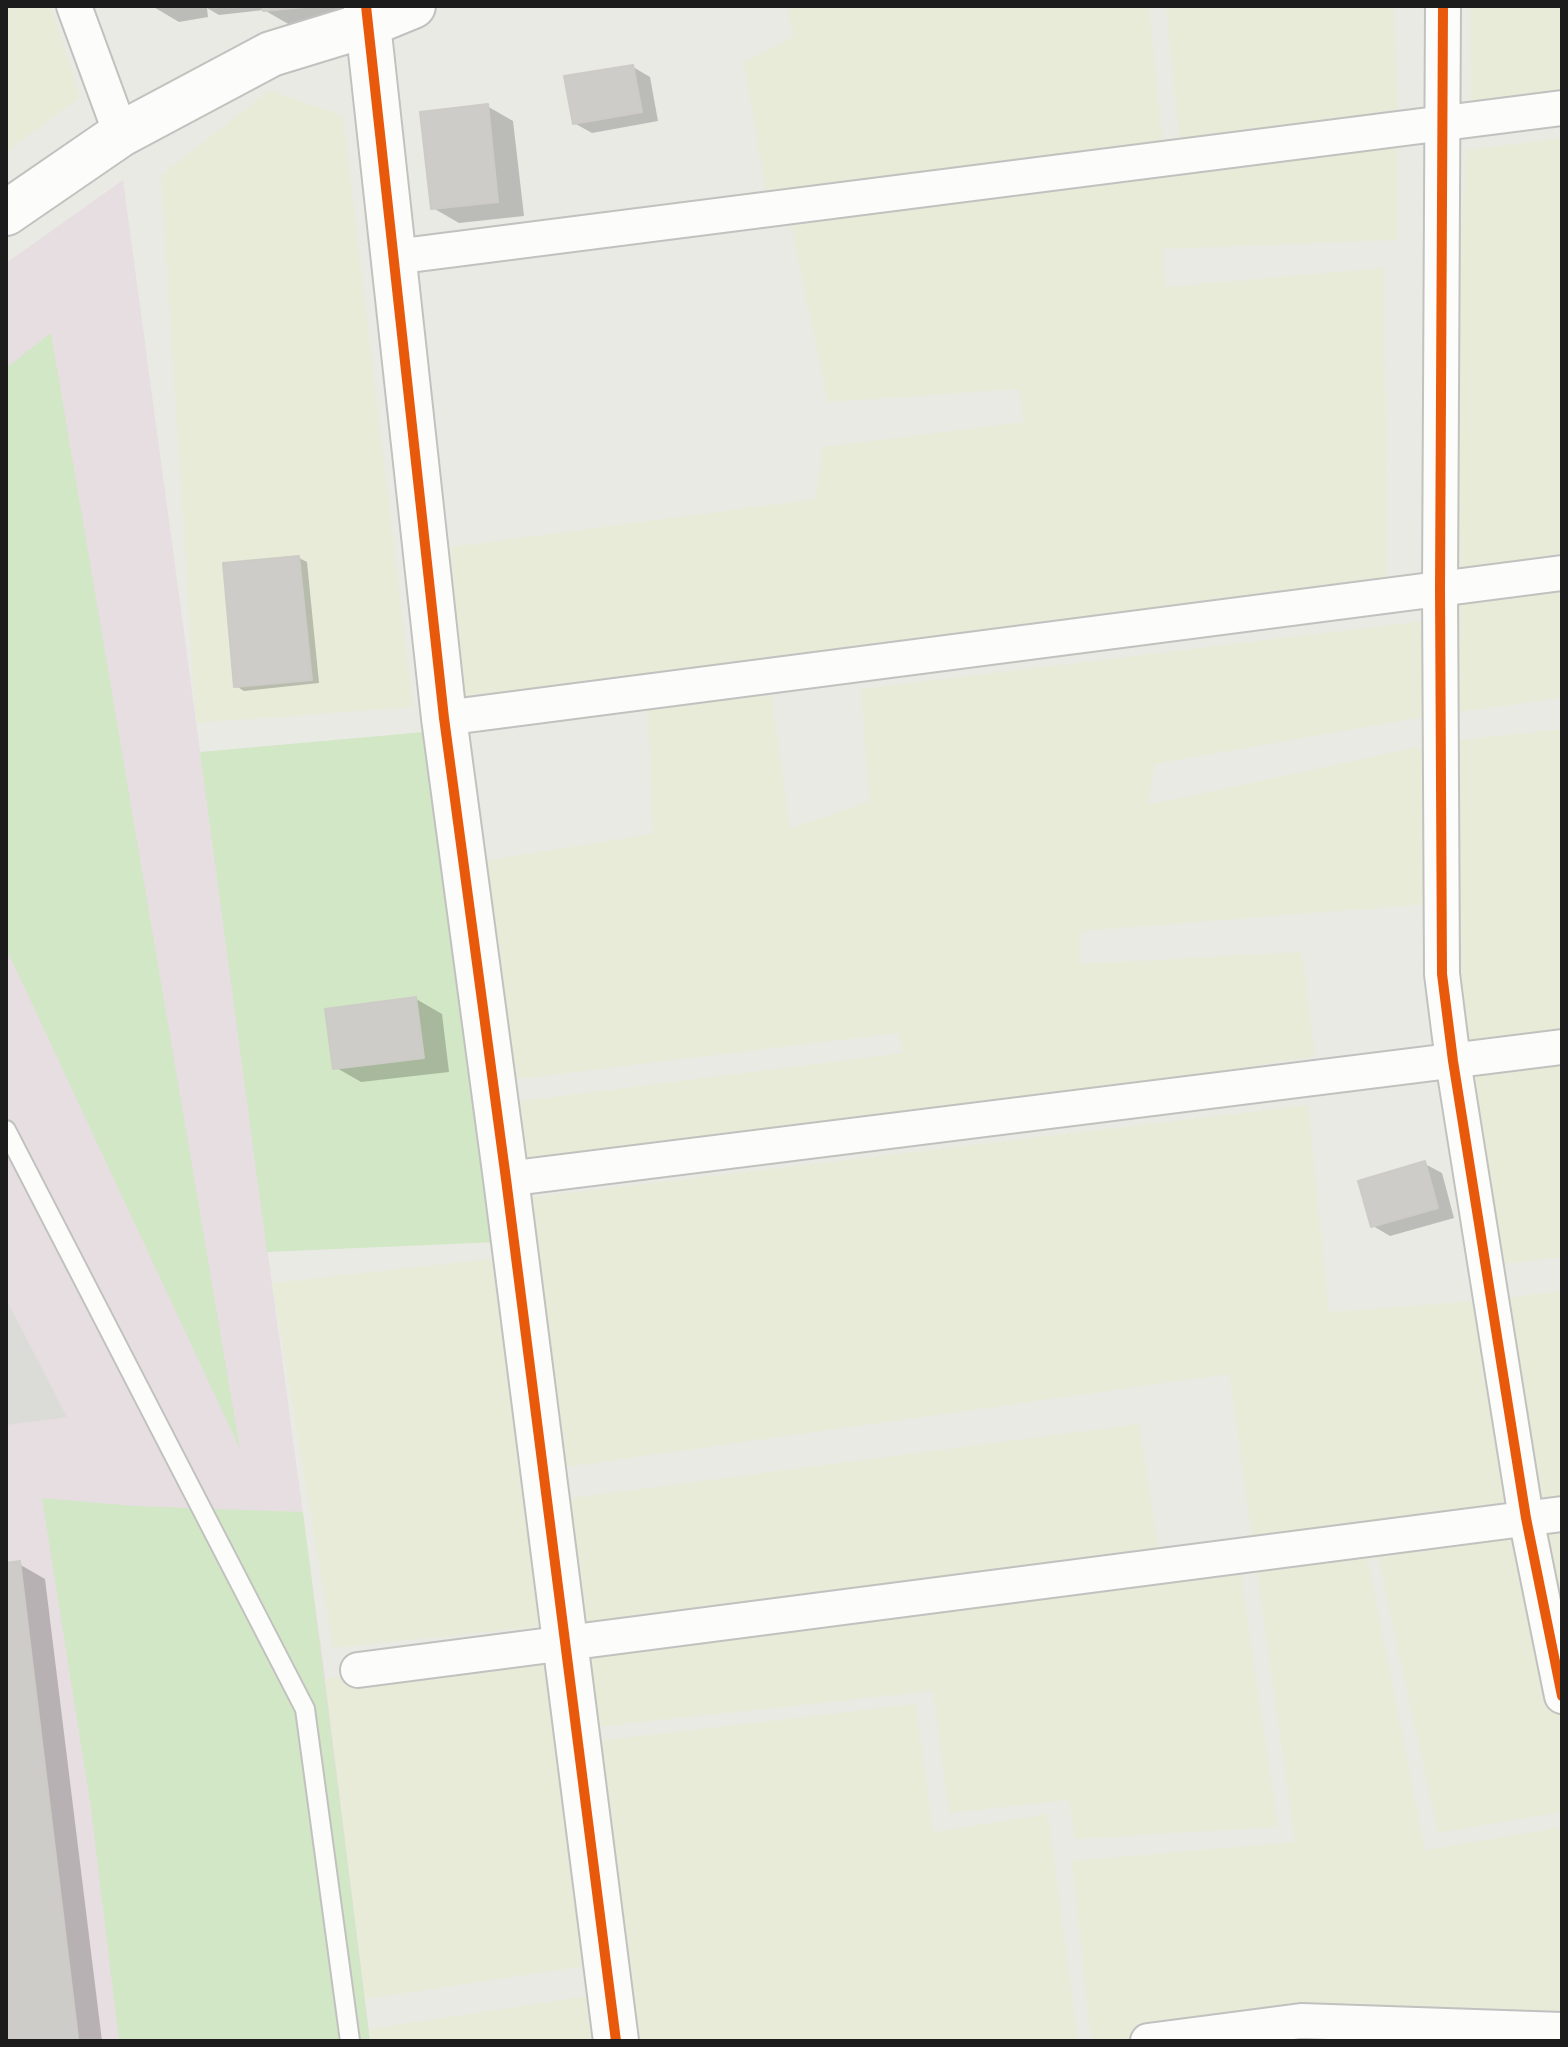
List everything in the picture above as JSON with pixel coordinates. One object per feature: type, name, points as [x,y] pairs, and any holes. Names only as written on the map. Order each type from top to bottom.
[{"type":"street","points":[[74,6],[121,134]]},
{"type":"street","points":[[6,213],[121,134],[271,54],[367,15],[413,6]]},
{"type":"street","points":[[1443,6],[1442,974],[1453,1061],[1526,1518],[1562,1696]]},
{"type":"street","points":[[367,15],[444,718],[616,2041]]},
{"type":"street","points":[[394,257],[1562,108]]},
{"type":"street","points":[[444,718],[1562,573]]},
{"type":"street","points":[[506,1179],[1562,1047]]},
{"type":"street","points":[[358,1670],[1562,1514]]},
{"type":"street","points":[[1148,2041],[1301,2021],[1562,2030]]},
{"type":"lane","points":[[6,1130],[305,1709],[350,2041]]},
{"type":"shaded area","points":[[123,180],[331,1721],[370,2041],[6,2041],[6,263]]},
{"type":"shaded area","points":[[6,1299],[67,1417],[6,1425]]},
{"type":"green space","points":[[6,6],[51,6],[80,97],[6,152]]},
{"type":"green space","points":[[787,6],[1149,6],[1163,146],[766,191],[744,62],[794,37]]},
{"type":"green space","points":[[1166,6],[1394,6],[1398,116],[1180,145]]},
{"type":"green space","points":[[1470,6],[1562,6],[1562,92],[1471,102]]},
{"type":"green space","points":[[270,90],[343,116],[413,707],[196,723],[161,175]]},
{"type":"green space","points":[[1562,138],[1562,698],[1441,714],[1155,764],[1148,805],[1441,742],[1562,729],[1562,1257],[1486,1266],[1442,903],[1081,931],[1079,964],[1302,952],[1315,1057],[506,1179],[497,1104],[903,1053],[898,1033],[493,1082],[464,864],[653,834],[647,692],[444,718],[451,547],[815,499],[823,447],[1024,422],[1019,389],[828,402],[790,221],[1397,142],[1397,240],[1163,249],[1165,287],[1384,268],[1387,595],[769,676],[790,829],[869,801],[861,689],[1440,619],[1466,150]]},
{"type":"green space","points":[[51,333],[240,1449],[6,948],[6,368]]},
{"type":"green space","points":[[424,732],[498,1242],[267,1252],[200,752]]},
{"type":"green space","points":[[1308,1105],[1329,1312],[1491,1300],[1562,1291],[1562,1604],[1544,1606],[1562,1616],[1562,1812],[1438,1833],[1374,1539],[1364,1540],[1425,1850],[1562,1827],[1562,2030],[1429,2041],[1154,2041],[1255,2028],[1122,2041],[1091,2041],[1072,1861],[1295,1842],[1229,1374],[544,1470],[548,1501],[1139,1424],[1161,1565],[1238,1555],[1278,1827],[1075,1839],[1069,1800],[949,1813],[933,1691],[577,1729],[579,1743],[916,1704],[933,1832],[1048,1814],[1078,2041],[370,2041],[369,2029],[609,1993],[605,1963],[365,1999],[325,1679],[565,1643],[563,1624],[333,1648],[272,1283],[516,1256],[509,1200]]},
{"type":"green space","points":[[42,1498],[134,1506],[303,1512],[370,2041],[119,2041],[91,1808]]},
{"type":"building","points":[[262,6],[315,6],[263,11]]},
{"type":"building","points":[[633,65],[642,112],[573,124],[564,76]]},
{"type":"building","points":[[488,104],[498,202],[431,209],[420,112]]},
{"type":"building","points":[[299,556],[312,680],[234,687],[223,563]]},
{"type":"building","points":[[416,997],[424,1058],[333,1069],[325,1009]]},
{"type":"building","points":[[1425,1161],[1438,1208],[1371,1227],[1358,1181]]},
{"type":"building","points":[[20,1561],[78,2038],[54,2041],[6,2041],[6,1563]]},
{"type":"cycle path","points":[[366,6],[444,718],[616,2041]]},
{"type":"cycle path","points":[[1443,6],[1442,974],[1453,1061],[1526,1518],[1562,1696]]}]
